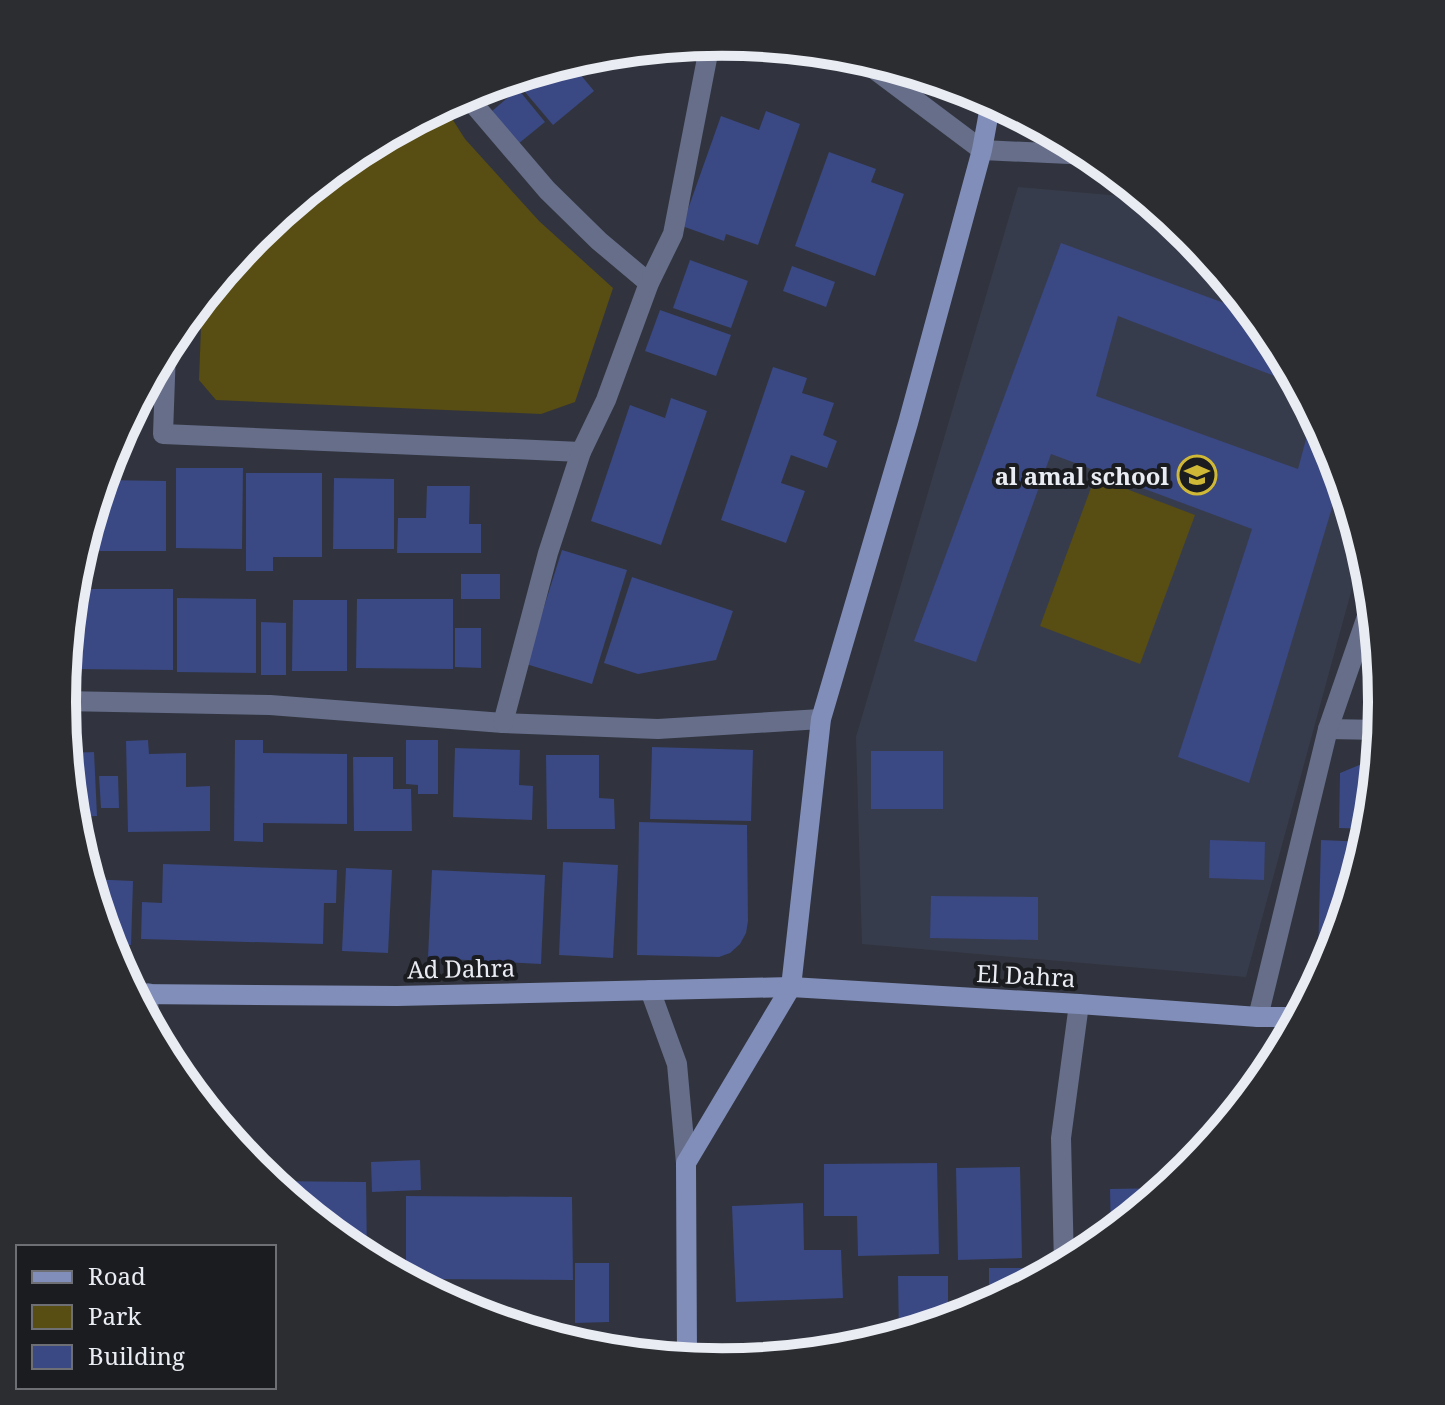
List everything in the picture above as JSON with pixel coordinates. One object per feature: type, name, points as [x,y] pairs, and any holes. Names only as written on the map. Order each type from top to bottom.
[{"type":"street","points":[[503,723],[548,553],[581,452],[606,400],[649,283],[673,234],[707,56]]},
{"type":"street","points":[[884,77],[982,150],[1064,154]]},
{"type":"street","points":[[475,105],[547,190],[599,241],[649,283]]},
{"type":"street","points":[[686,1163],[791,987],[821,719],[908,423],[982,150],[989,114]]},
{"type":"street","points":[[165,376],[163,434],[581,452]]},
{"type":"street","points":[[1258,1017],[1328,729],[1364,625]]},
{"type":"street","points":[[76,701],[270,705],[503,723],[658,729],[821,719]]},
{"type":"street","points":[[1328,729],[1368,730]]},
{"type":"street","name":"Ad Dahra","points":[[146,994],[397,996],[791,987]]},
{"type":"street","name":"El Dahra","points":[[791,987],[1287,1017]]},
{"type":"street","points":[[650,990],[677,1064],[686,1163],[687,1348]]},
{"type":"street","points":[[1064,1251],[1061,1138],[1079,1004]]},
{"type":"shaded area","points":[[1018,187],[1124,196],[1180,245],[1209,276],[1260,343],[1320,455],[1335,495],[1356,573],[1246,977],[862,944],[856,737]]},
{"type":"green space","points":[[451,117],[465,139],[539,221],[613,288],[575,402],[541,414],[216,400],[199,380],[201,321],[265,245],[296,216],[363,165]]},
{"type":"green space","points":[[1095,477],[1195,515],[1140,664],[1040,626]]},
{"type":"building","points":[[578,72],[594,91],[553,125],[522,88]]},
{"type":"building","points":[[518,89],[545,122],[518,144],[492,111]]},
{"type":"building","points":[[766,111],[800,124],[758,245],[726,234],[724,241],[682,226],[721,116],[759,130]]},
{"type":"building","points":[[829,152],[876,169],[871,182],[904,194],[875,276],[795,246]]},
{"type":"building","points":[[1061,243],[1233,306],[1282,379],[1118,316],[1096,396],[1298,469],[1308,430],[1320,455],[1335,496],[1249,783],[1178,757],[1252,529],[1051,454],[976,662],[914,641]]},
{"type":"building","points":[[690,260],[748,281],[731,328],[673,308]]},
{"type":"building","points":[[792,266],[835,282],[826,307],[783,291]]},
{"type":"building","points":[[660,310],[731,335],[716,376],[645,351]]},
{"type":"building","points":[[773,367],[807,378],[802,393],[834,403],[823,435],[837,441],[827,468],[791,455],[781,483],[805,491],[786,543],[721,520]]},
{"type":"building","points":[[671,398],[707,411],[661,545],[591,521],[630,405],[665,418]]},
{"type":"building","points":[[176,468],[243,468],[242,549],[176,548]]},
{"type":"building","points":[[246,473],[322,473],[322,557],[273,557],[273,571],[246,571]]},
{"type":"building","points":[[334,478],[394,479],[394,549],[333,549]]},
{"type":"building","points":[[116,480],[166,481],[166,551],[94,551]]},
{"type":"building","points":[[427,486],[470,486],[469,524],[481,524],[481,553],[397,553],[398,518],[426,518]]},
{"type":"building","points":[[562,550],[627,570],[592,684],[526,664]]},
{"type":"building","points":[[461,574],[500,574],[500,599],[461,599]]},
{"type":"building","points":[[632,577],[733,611],[716,660],[638,674],[604,663]]},
{"type":"building","points":[[86,589],[173,589],[173,670],[77,669]]},
{"type":"building","points":[[177,598],[256,599],[256,673],[177,672]]},
{"type":"building","points":[[357,599],[453,599],[453,669],[356,668]]},
{"type":"building","points":[[293,600],[347,600],[347,671],[292,671]]},
{"type":"building","points":[[261,622],[286,623],[286,675],[261,675]]},
{"type":"building","points":[[455,628],[481,628],[481,668],[455,667]]},
{"type":"building","points":[[148,740],[149,754],[186,753],[186,787],[210,786],[210,831],[128,832],[126,741]]},
{"type":"building","points":[[235,740],[263,740],[263,753],[347,754],[347,824],[263,823],[263,842],[234,841]]},
{"type":"building","points":[[406,740],[438,740],[438,794],[418,794],[418,785],[406,784]]},
{"type":"building","points":[[652,747],[753,750],[751,821],[650,819]]},
{"type":"building","points":[[455,748],[520,750],[519,785],[533,786],[532,820],[453,817]]},
{"type":"building","points":[[871,751],[943,751],[943,809],[871,809]]},
{"type":"building","points":[[94,752],[97,816],[86,816],[78,753]]},
{"type":"building","points":[[546,755],[599,755],[599,798],[614,799],[615,829],[547,829]]},
{"type":"building","points":[[353,757],[393,757],[393,789],[411,789],[412,831],[354,831]]},
{"type":"building","points":[[1366,762],[1357,829],[1339,828],[1340,773]]},
{"type":"building","points":[[99,776],[118,776],[119,808],[101,808]]},
{"type":"building","points":[[639,822],[747,825],[748,921],[740,944],[730,953],[719,957],[637,955]]},
{"type":"building","points":[[1210,840],[1265,842],[1264,880],[1209,878]]},
{"type":"building","points":[[1321,840],[1354,841],[1335,910],[1318,954]]},
{"type":"building","points":[[563,862],[618,865],[613,958],[559,955]]},
{"type":"building","points":[[163,864],[337,870],[336,903],[324,903],[323,944],[141,939],[142,902],[162,903]]},
{"type":"building","points":[[346,868],[392,870],[388,953],[342,951]]},
{"type":"building","points":[[432,870],[545,875],[541,964],[428,958]]},
{"type":"building","points":[[101,880],[133,881],[131,945],[123,945]]},
{"type":"building","points":[[931,896],[1038,897],[1038,940],[930,938]]},
{"type":"building","points":[[420,1160],[421,1190],[372,1192],[371,1162]]},
{"type":"building","points":[[937,1163],[939,1254],[858,1256],[857,1216],[824,1216],[824,1164]]},
{"type":"building","points":[[1020,1167],[1022,1258],[958,1260],[956,1168]]},
{"type":"building","points":[[288,1181],[366,1182],[367,1242]]},
{"type":"building","points":[[1150,1188],[1111,1219],[1110,1189]]},
{"type":"building","points":[[406,1196],[572,1197],[573,1280],[432,1279],[406,1266]]},
{"type":"building","points":[[803,1203],[804,1250],[841,1250],[843,1298],[736,1302],[732,1206]]},
{"type":"building","points":[[575,1263],[609,1263],[609,1322],[575,1323]]},
{"type":"building","points":[[989,1268],[1029,1268],[1029,1271],[989,1291]]},
{"type":"building","points":[[898,1276],[948,1276],[948,1308],[899,1324]]},
{"type":"place","name":"al amal school","points":[[1197,475]]}]
